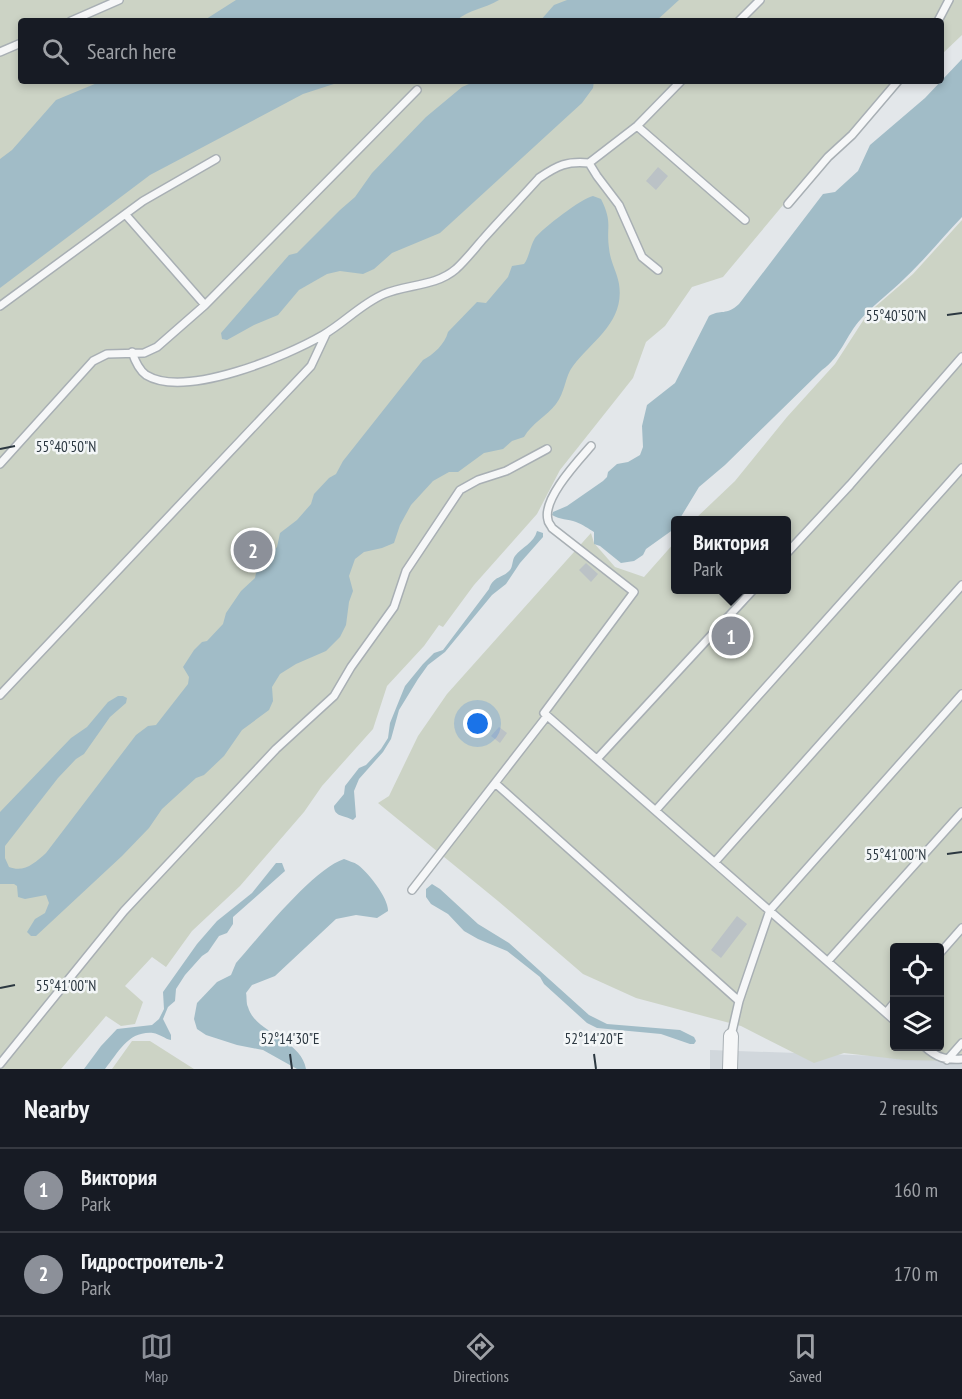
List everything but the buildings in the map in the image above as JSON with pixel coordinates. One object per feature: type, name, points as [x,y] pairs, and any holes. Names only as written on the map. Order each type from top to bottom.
[{"type":"street","points":[[730,1069],[731,1036]]},
{"type":"lane","points":[[78,18],[119,0]]},
{"type":"lane","points":[[742,18],[760,0]]},
{"type":"lane","points":[[940,18],[949,0]]},
{"type":"lane","points":[[0,52],[18,44]]},
{"type":"lane","points":[[132,352],[135,362],[145,375],[161,381],[183,382],[242,371],[292,352],[326,334],[362,306],[385,293],[434,281],[455,270],[539,178],[556,167],[572,162],[589,163],[637,126],[678,84]]},
{"type":"lane","points":[[788,204],[895,84]]},
{"type":"lane","points":[[0,464],[93,361],[107,354],[144,353],[157,347],[205,304],[417,90]]},
{"type":"lane","points":[[637,126],[745,220]]},
{"type":"lane","points":[[0,306],[142,201],[216,159]]},
{"type":"lane","points":[[589,163],[619,205],[642,257],[658,270]]},
{"type":"lane","points":[[126,215],[205,304]]},
{"type":"lane","points":[[0,695],[311,366],[326,334]]},
{"type":"lane","points":[[791,549],[962,357]]},
{"type":"lane","points":[[591,446],[568,472],[548,506],[547,519],[552,528],[634,592],[544,713],[890,1016]]},
{"type":"lane","points":[[0,1064],[124,911],[276,749],[334,696],[351,667],[394,607],[406,571],[460,490],[478,480],[506,471],[547,449]]},
{"type":"lane","points":[[656,810],[962,468]]},
{"type":"lane","points":[[715,862],[962,585]]},
{"type":"lane","points":[[597,759],[749,594]]},
{"type":"lane","points":[[731,1036],[739,1001],[770,910],[962,694]]},
{"type":"lane","points":[[412,890],[547,716]]},
{"type":"lane","points":[[495,783],[739,1001]]},
{"type":"lane","points":[[828,961],[962,812]]},
{"type":"lane","points":[[944,948],[962,928]]},
{"type":"lane","points":[[886,1012],[890,1008]]},
{"type":"lane","points":[[947,1060],[962,1043]]},
{"type":"lane","points":[[929,1051],[947,1060],[962,1059]]},
{"type":"shaded area","points":[[0,0],[962,0],[962,35],[944,52],[944,18],[18,18],[18,84],[890,84],[858,125],[824,156],[723,277],[692,287],[665,326],[646,342],[633,378],[560,470],[537,514],[474,585],[443,627],[439,625],[424,646],[387,686],[373,729],[322,786],[304,812],[240,886],[192,931],[166,967],[152,957],[125,986],[143,1002],[135,1024],[121,1026],[106,1016],[61,1069],[0,1069]]},
{"type":"shaded area","points":[[962,220],[962,1061],[905,1060],[844,1053],[814,1063],[741,1026],[636,998],[583,974],[378,803],[389,796],[418,736],[447,694],[591,533],[594,543],[615,567],[644,577],[671,547],[671,594],[791,594],[791,516],[698,516],[735,481],[787,417],[835,364],[868,313],[913,274]]},
{"type":"shaded area","points":[[132,1041],[150,1041],[194,1069],[112,1069]]},
{"type":"shaded area","points":[[710,1050],[937,1058],[962,1054],[962,1069],[710,1069]]},
{"type":"water","points":[[236,0],[499,0],[460,18],[208,18]]},
{"type":"water","points":[[567,0],[679,0],[659,18],[543,18],[554,5]]},
{"type":"water","points":[[962,59],[962,217],[912,271],[861,319],[829,365],[699,487],[681,516],[671,516],[671,531],[646,549],[643,555],[634,561],[621,563],[600,546],[594,544],[594,532],[578,523],[552,515],[553,512],[567,506],[603,481],[608,472],[617,464],[628,462],[640,455],[643,447],[642,426],[647,405],[675,383],[709,316],[731,310],[739,304],[823,194],[835,192],[858,171],[870,145],[938,84],[944,84],[944,78]]},
{"type":"water","points":[[95,84],[334,84],[303,94],[150,175],[0,288],[0,159],[12,150],[56,100]]},
{"type":"water","points":[[469,84],[594,84],[582,103],[440,233],[392,253],[374,269],[363,274],[340,271],[327,274],[299,290],[278,315],[227,340],[222,339],[221,333],[289,255],[297,253],[355,197],[372,173],[426,117],[462,87]]},
{"type":"water","points":[[593,196],[601,199],[607,214],[608,241],[620,297],[612,320],[606,330],[573,366],[556,404],[524,437],[512,441],[503,449],[484,453],[458,472],[449,472],[433,481],[411,505],[400,525],[394,543],[364,552],[355,559],[349,576],[353,591],[346,625],[340,637],[326,651],[280,674],[272,687],[273,701],[269,710],[242,730],[224,756],[162,809],[149,828],[122,856],[36,936],[31,936],[27,932],[35,919],[45,913],[49,903],[46,895],[25,899],[18,897],[17,886],[14,884],[0,884],[0,812],[71,738],[87,727],[108,702],[118,696],[127,698],[126,703],[110,717],[84,754],[58,778],[5,846],[5,858],[9,867],[14,869],[29,866],[46,853],[136,735],[148,726],[156,725],[188,684],[189,677],[183,667],[194,650],[202,642],[207,641],[223,624],[226,613],[241,591],[255,578],[256,573],[277,547],[280,533],[297,520],[311,504],[314,494],[336,474],[343,461],[423,360],[438,349],[448,332],[477,302],[486,303],[508,277],[512,266],[524,264],[533,241],[539,233],[572,208]]},
{"type":"water","points":[[537,531],[543,533],[543,537],[520,563],[506,584],[492,595],[445,652],[428,665],[418,679],[399,710],[391,739],[383,752],[359,779],[354,791],[356,817],[353,820],[338,814],[334,806],[344,794],[345,786],[359,768],[366,765],[381,749],[388,738],[390,723],[405,686],[434,653],[443,650],[493,581],[510,570],[515,556],[531,542]]},
{"type":"water","points":[[344,859],[358,865],[372,879],[382,893],[388,911],[377,918],[356,915],[336,919],[275,976],[252,985],[246,993],[247,1005],[252,1016],[296,1050],[306,1069],[297,1069],[263,1050],[237,1045],[206,1035],[197,1029],[194,1019],[197,1003],[217,982],[231,975],[236,963],[303,889],[331,865]]},
{"type":"water","points":[[276,863],[282,863],[285,871],[233,917],[233,924],[227,933],[219,936],[208,952],[185,975],[176,989],[175,1001],[168,1007],[163,1019],[171,1040],[153,1033],[137,1035],[125,1044],[105,1069],[84,1069],[117,1029],[152,1025],[159,1019],[164,1009],[163,992],[197,944],[217,921],[252,893]]},
{"type":"water","points":[[432,884],[478,924],[509,943],[589,1015],[607,1024],[680,1030],[694,1037],[696,1041],[690,1044],[661,1034],[597,1028],[587,1023],[544,984],[540,977],[507,951],[464,931],[448,914],[431,904],[426,897],[426,889]]},
{"type":"place","name":"Гидростроитель-2","points":[[253,550]]},
{"type":"place","name":"Виктория","points":[[731,636]]}]
